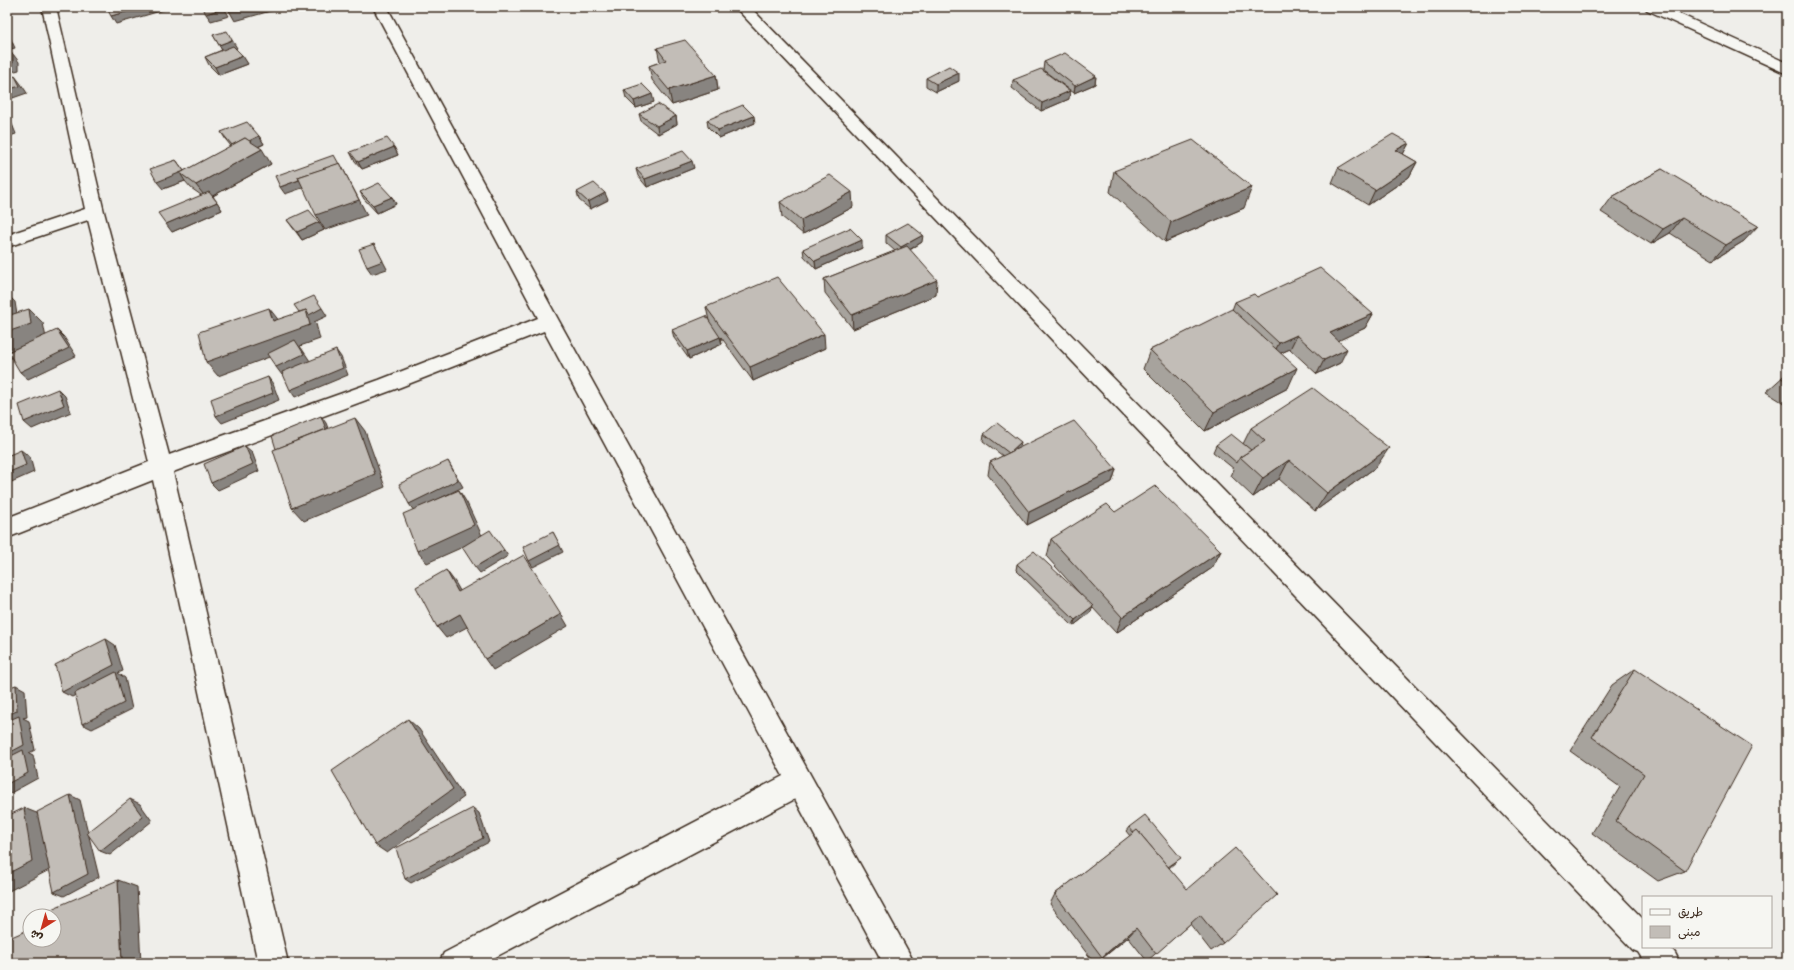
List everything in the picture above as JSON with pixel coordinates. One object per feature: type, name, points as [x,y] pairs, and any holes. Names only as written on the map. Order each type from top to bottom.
[{"type":"street","points":[[49,7],[95,212],[161,467],[273,963]]},
{"type":"street","points":[[380,7],[549,321],[899,963]]},
{"type":"street","points":[[742,7],[1642,939]]},
{"type":"street","points":[[1652,7],[1787,69]]},
{"type":"street","points":[[7,241],[95,212]]},
{"type":"street","points":[[7,528],[161,467],[378,388],[549,321]]},
{"type":"street","points":[[454,963],[800,782]]},
{"type":"street","points":[[1651,948],[1665,963]]},
{"type":"building","points":[[106,7],[143,7],[111,16]]},
{"type":"building","points":[[202,7],[224,7],[224,8],[206,14]]},
{"type":"building","points":[[227,31],[232,40],[219,45],[213,35]]},
{"type":"building","points":[[685,40],[716,75],[669,90],[649,66],[666,60],[657,48]]},
{"type":"building","points":[[233,46],[243,56],[215,67],[205,57]]},
{"type":"building","points":[[1065,53],[1096,76],[1075,86],[1044,62]]},
{"type":"building","points":[[13,54],[13,63],[7,64],[7,55]]},
{"type":"building","points":[[949,66],[959,73],[936,84],[926,78]]},
{"type":"building","points":[[1041,69],[1070,91],[1042,103],[1013,80]]},
{"type":"building","points":[[15,76],[20,86],[7,90],[7,79]]},
{"type":"building","points":[[642,84],[652,94],[634,101],[624,90]]},
{"type":"building","points":[[658,104],[676,116],[657,126],[639,114]]},
{"type":"building","points":[[743,105],[754,116],[718,130],[707,120]]},
{"type":"building","points":[[7,120],[10,126],[7,128]]},
{"type":"building","points":[[247,122],[259,136],[249,141],[245,138],[232,145],[221,132]]},
{"type":"building","points":[[1393,134],[1409,143],[1396,150],[1417,162],[1375,190],[1338,168]]},
{"type":"building","points":[[245,138],[262,149],[196,185],[180,173]]},
{"type":"building","points":[[387,138],[394,147],[358,162],[350,152]]},
{"type":"building","points":[[1193,140],[1252,187],[1171,222],[1114,171]]},
{"type":"building","points":[[683,151],[692,161],[645,179],[636,169]]},
{"type":"building","points":[[334,155],[339,164],[298,177],[299,180],[280,187],[275,176]]},
{"type":"building","points":[[176,160],[184,171],[157,182],[150,169]]},
{"type":"building","points":[[340,163],[359,200],[316,215],[298,177]]},
{"type":"building","points":[[1662,169],[1758,226],[1726,245],[1682,218],[1663,229],[1612,197]]},
{"type":"building","points":[[830,175],[852,192],[801,220],[780,202]]},
{"type":"building","points":[[379,183],[392,197],[373,205],[360,192]]},
{"type":"building","points":[[594,183],[605,193],[588,202],[577,192]]},
{"type":"building","points":[[209,192],[217,202],[166,224],[158,213]]},
{"type":"building","points":[[309,210],[319,222],[297,232],[287,220]]},
{"type":"building","points":[[908,223],[923,235],[901,247],[886,235]]},
{"type":"building","points":[[850,228],[862,240],[815,261],[803,249]]},
{"type":"building","points":[[374,244],[383,261],[367,267],[359,249]]},
{"type":"building","points":[[907,246],[937,280],[852,315],[824,279]]},
{"type":"building","points":[[1320,268],[1373,314],[1330,333],[1347,349],[1324,360],[1297,335],[1279,343],[1235,302],[1254,294],[1257,297]]},
{"type":"building","points":[[777,277],[824,334],[750,367],[706,307]]},
{"type":"building","points":[[314,296],[322,308],[309,315],[306,310],[299,312],[294,305]]},
{"type":"building","points":[[269,308],[273,321],[306,310],[310,325],[206,362],[199,332]]},
{"type":"building","points":[[29,309],[31,324],[7,332],[7,316]]},
{"type":"building","points":[[1232,309],[1297,368],[1214,412],[1150,350]]},
{"type":"building","points":[[706,316],[720,337],[687,351],[672,330]]},
{"type":"building","points":[[57,330],[69,348],[20,372],[8,352]]},
{"type":"building","points":[[295,340],[304,354],[276,367],[267,354]]},
{"type":"building","points":[[336,350],[343,368],[290,390],[282,372]]},
{"type":"building","points":[[1787,373],[1787,381],[1781,378]]},
{"type":"building","points":[[268,377],[273,393],[216,416],[211,399]]},
{"type":"building","points":[[1313,388],[1389,448],[1327,493],[1289,460],[1263,478],[1240,457],[1265,441],[1251,428]]},
{"type":"building","points":[[58,389],[64,405],[24,422],[19,405]]},
{"type":"building","points":[[321,416],[326,429],[276,449],[272,436]]},
{"type":"building","points":[[355,418],[375,474],[292,508],[273,450]]},
{"type":"building","points":[[1074,421],[1116,469],[1029,512],[990,462]]},
{"type":"building","points":[[997,423],[1021,442],[1009,453],[984,434]]},
{"type":"building","points":[[1231,434],[1251,450],[1240,457],[1237,463],[1216,445]]},
{"type":"building","points":[[245,446],[253,464],[211,483],[204,464]]},
{"type":"building","points":[[21,450],[26,465],[7,473],[7,456]]},
{"type":"building","points":[[448,461],[458,480],[409,504],[399,484]]},
{"type":"building","points":[[1155,486],[1221,551],[1122,617],[1051,539],[1107,504],[1115,512]]},
{"type":"building","points":[[459,490],[474,525],[417,551],[403,514]]},
{"type":"building","points":[[490,530],[504,550],[475,567],[462,547]]},
{"type":"building","points":[[553,532],[560,545],[529,561],[523,547]]},
{"type":"building","points":[[1034,551],[1093,606],[1075,620],[1017,564]]},
{"type":"building","points":[[524,555],[561,614],[485,659],[460,614],[437,627],[416,587],[446,570],[458,592]]},
{"type":"building","points":[[106,639],[114,665],[62,692],[55,665]]},
{"type":"building","points":[[1635,669],[1752,746],[1685,871],[1616,821],[1644,774],[1592,737]]},
{"type":"building","points":[[116,672],[124,703],[82,724],[75,693]]},
{"type":"building","points":[[16,685],[17,711],[7,715],[7,688]]},
{"type":"building","points":[[19,716],[24,745],[7,754],[7,721]]},
{"type":"building","points":[[408,719],[453,789],[375,845],[332,771]]},
{"type":"building","points":[[23,750],[28,773],[7,784],[7,758]]},
{"type":"building","points":[[70,795],[88,874],[54,892],[37,812]]},
{"type":"building","points":[[130,799],[143,817],[100,851],[87,833]]},
{"type":"building","points":[[24,808],[32,861],[7,874],[7,816]]},
{"type":"building","points":[[473,808],[483,838],[405,879],[396,848]]},
{"type":"building","points":[[1145,815],[1181,858],[1168,867],[1137,830],[1134,833],[1129,827]]},
{"type":"building","points":[[1137,830],[1187,889],[1235,848],[1277,895],[1223,943],[1200,915],[1156,954],[1136,928],[1102,957],[1055,894]]},
{"type":"building","points":[[118,880],[122,963],[7,963],[7,939],[22,932],[22,948],[62,948],[62,908],[54,908]]},
{"type":"building","points":[[1429,957],[1436,963],[1425,963]]}]
